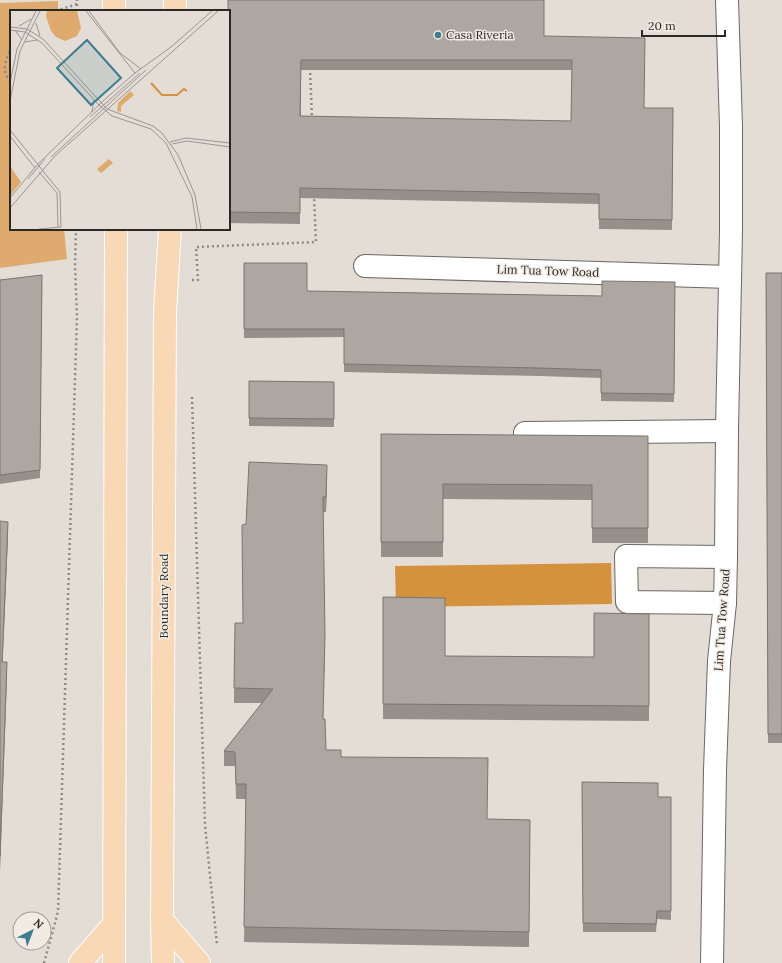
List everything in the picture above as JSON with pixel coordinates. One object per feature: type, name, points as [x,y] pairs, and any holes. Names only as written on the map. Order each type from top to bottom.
[{"type":"main road","points":[[114,963],[116,230]]},
{"type":"main road","name":"Boundary Road","points":[[163,963],[165,312],[170,230]]},
{"type":"main road","points":[[162,920],[199,963]]},
{"type":"main road","points":[[80,963],[114,924]]},
{"type":"street","name":"Lim Tua Tow Road","points":[[712,963],[715,770],[719,661],[725,603],[726,557],[731,230],[731,135],[727,0]]},
{"type":"street","name":"Lim Tua Tow Road","points":[[365,266],[730,277]]},
{"type":"street","points":[[525,433],[727,431]]},
{"type":"street","points":[[725,603],[627,602],[626,556],[726,557]]},
{"type":"path","points":[[77,0],[77,10]]},
{"type":"path","points":[[59,10],[77,4]]},
{"type":"path","points":[[10,50],[4,71],[10,81]]},
{"type":"path","points":[[310,63],[312,125]]},
{"type":"path","points":[[198,280],[196,247],[316,242],[314,196]]},
{"type":"path","points":[[44,963],[58,912],[76,324],[76,230]]},
{"type":"path","points":[[192,391],[205,825],[218,948]]},
{"type":"shaded area","points":[[58,1],[58,10],[10,10],[10,230],[64,230],[67,259],[0,268],[0,3]]},
{"type":"shaded area","points":[[611,563],[612,604],[396,607],[395,566]]},
{"type":"building","points":[[228,0],[544,0],[544,36],[645,38],[644,108],[673,108],[672,220],[599,219],[599,194],[300,188],[300,213],[230,212],[230,10],[228,10]],"holes":[[[301,60],[572,60],[571,121],[300,116]]]},
{"type":"building","points":[[244,263],[307,263],[307,291],[602,296],[602,281],[675,282],[674,394],[601,393],[601,370],[344,364],[344,329],[244,329]]},
{"type":"building","points":[[766,273],[782,273],[782,734],[768,734]]},
{"type":"building","points":[[42,275],[40,470],[0,475],[0,280]]},
{"type":"building","points":[[249,381],[334,382],[334,419],[249,418]]},
{"type":"building","points":[[381,434],[648,436],[648,528],[592,528],[592,485],[443,484],[443,542],[381,542]]},
{"type":"building","points":[[249,462],[327,465],[326,497],[323,497],[325,634],[323,719],[325,719],[326,750],[341,750],[341,757],[488,758],[487,819],[530,820],[529,932],[244,927],[246,784],[236,784],[235,752],[224,751],[273,689],[234,688],[235,623],[243,623],[242,525],[246,524]]},
{"type":"building","points":[[0,521],[8,522],[2,662],[7,662],[0,856]]},
{"type":"building","points":[[383,597],[445,598],[445,656],[594,657],[594,613],[649,614],[649,706],[383,704]]},
{"type":"building","points":[[582,782],[658,783],[658,797],[671,797],[671,911],[657,911],[656,924],[583,923]]},
{"type":"place","name":"Casa Riveria","points":[[438,35]]}]
